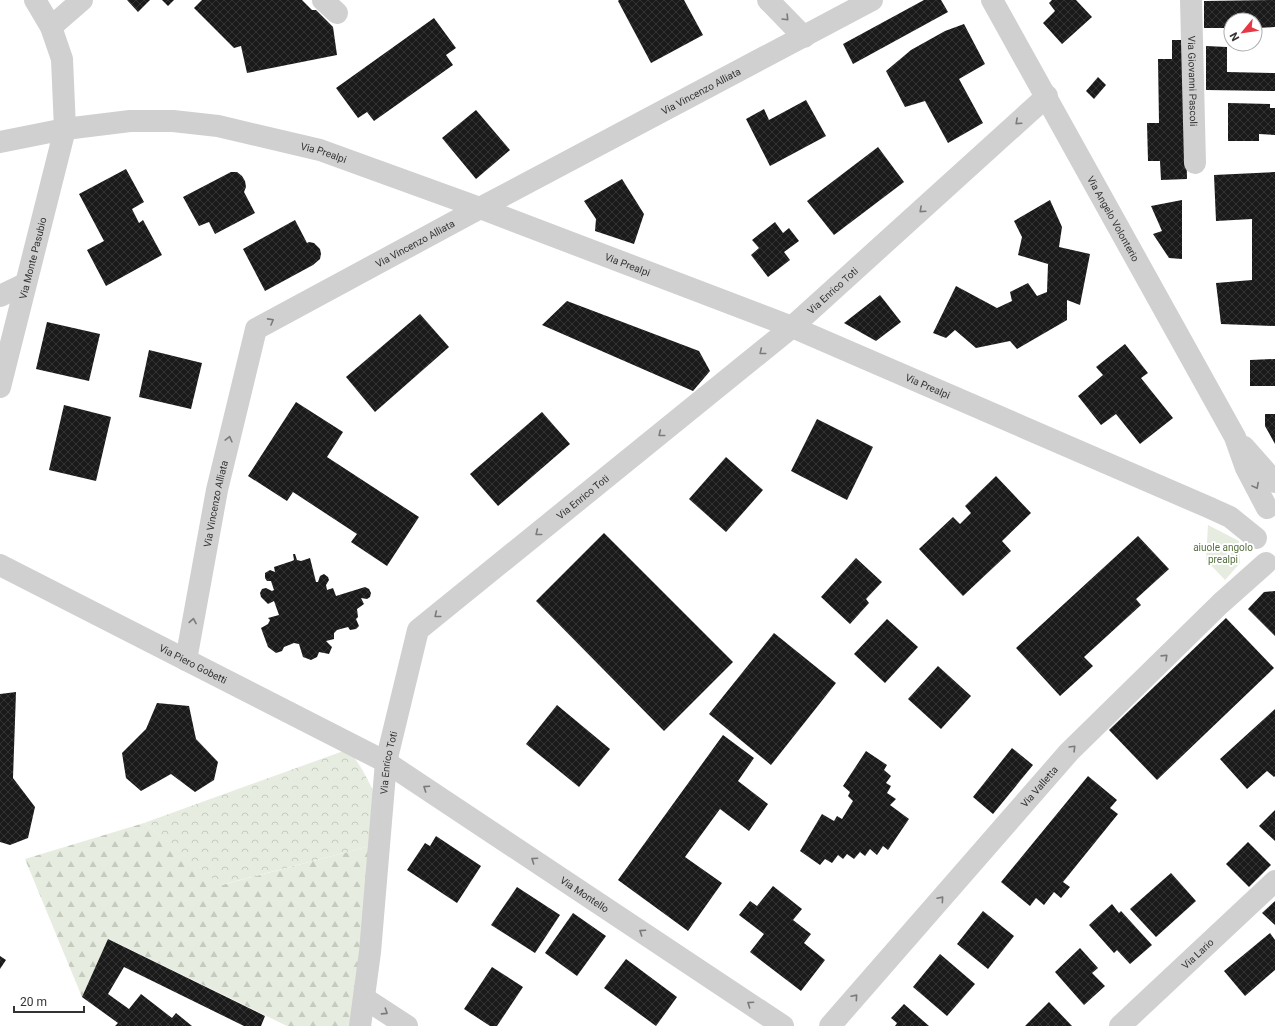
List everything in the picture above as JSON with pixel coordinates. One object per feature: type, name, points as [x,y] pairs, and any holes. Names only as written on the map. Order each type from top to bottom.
[{"type":"street","name":"Via Monte Pasubio","points":[[0,388],[65,129],[62,59],[51,27],[36,0]]},
{"type":"street","points":[[51,27],[82,0]]},
{"type":"street","points":[[768,0],[804,37]]},
{"type":"street","name":"Via Vincenzo Alliata","points":[[186,660],[217,490],[256,329],[480,208],[872,0]]},
{"type":"street","name":"Via Angelo Volonterio","points":[[992,0],[1047,96],[1235,437],[1246,468],[1268,508]]},
{"type":"street","name":"Via Giovanni Pascoli","points":[[1191,0],[1195,163]]},
{"type":"street","name":"Via Enrico Toti","points":[[360,1026],[370,952],[386,762],[418,630],[792,327],[1047,96]]},
{"type":"street","name":"Via Prealpi","points":[[0,142],[65,129],[130,121],[173,121],[218,126],[320,150],[480,208],[792,327],[1230,517],[1256,538]]},
{"type":"street","points":[[0,296],[25,284]]},
{"type":"street","name":"Via Angelo Volonterio","points":[[1235,437],[1275,482]]},
{"type":"street","points":[[1268,508],[1256,532],[1256,538],[1259,552],[1271,566]]},
{"type":"street","name":"Via Prealpi","points":[[1230,517],[1268,508]]},
{"type":"street","name":"Via Piero Gobetti","points":[[0,565],[386,762]]},
{"type":"street","name":"Via Valletta","points":[[830,1026],[1069,752],[1220,604],[1271,566]]},
{"type":"street","name":"Via Montello","points":[[386,762],[783,1026]]},
{"type":"street","name":"Via Lario","points":[[1120,1026],[1275,881]]},
{"type":"street","points":[[364,998],[407,1026]]},
{"type":"green space","name":"aiuole angolo prealpi","points":[[1208,525],[1239,541],[1240,563],[1225,580],[1206,560]]},
{"type":"green space","points":[[349,749],[376,796],[374,845],[221,885],[144,823]]},
{"type":"green space","points":[[144,823],[222,885],[374,845],[352,1026],[287,1026],[109,939],[82,997],[25,859]]},
{"type":"building","points":[[127,0],[150,0],[138,12]]},
{"type":"building","points":[[162,0],[174,0],[168,6]]},
{"type":"building","points":[[202,0],[302,0],[312,10],[316,10],[333,27],[337,55],[247,73],[241,46],[234,48],[194,8]]},
{"type":"building","points":[[684,0],[703,35],[651,63],[618,1]]},
{"type":"building","points":[[924,0],[941,0],[948,12],[853,64],[843,44]]},
{"type":"building","points":[[1052,0],[1076,0],[1092,17],[1062,44],[1043,23],[1055,11],[1049,3]]},
{"type":"building","points":[[1275,0],[1275,27],[1263,28],[1263,12],[1223,12],[1223,28],[1204,28],[1204,1]]},
{"type":"building","points":[[434,18],[456,48],[446,55],[453,65],[374,121],[367,112],[358,118],[336,88]]},
{"type":"building","points":[[964,24],[985,64],[959,79],[983,123],[948,143],[925,101],[905,107],[886,71],[911,50],[945,31]]},
{"type":"building","points":[[1172,40],[1184,40],[1187,179],[1161,180],[1160,161],[1148,161],[1147,123],[1159,123],[1158,59],[1172,59]]},
{"type":"building","points":[[1206,46],[1223,47],[1223,52],[1227,52],[1227,72],[1275,73],[1275,91],[1206,90]]},
{"type":"building","points":[[1098,77],[1106,85],[1094,99],[1086,91]]},
{"type":"building","points":[[806,100],[826,136],[770,166],[746,119],[764,109],[769,120]]},
{"type":"building","points":[[1228,103],[1270,104],[1270,108],[1275,108],[1275,135],[1259,134],[1259,141],[1228,141]]},
{"type":"building","points":[[476,110],[510,150],[476,179],[442,138]]},
{"type":"building","points":[[878,147],[904,182],[834,235],[807,201]]},
{"type":"building","points":[[126,169],[144,202],[132,209],[139,223],[143,220],[162,255],[106,286],[87,250],[104,241],[79,194]]},
{"type":"building","points":[[231,172],[237,172],[245,181],[246,187],[244,192],[255,213],[215,234],[209,222],[199,226],[183,197]]},
{"type":"building","points":[[1275,172],[1275,326],[1221,324],[1216,283],[1252,280],[1252,219],[1216,221],[1214,175]]},
{"type":"building","points":[[622,179],[644,214],[634,244],[595,231],[596,219],[584,201]]},
{"type":"building","points":[[1050,200],[1062,227],[1059,247],[1090,254],[1080,305],[1067,300],[1067,320],[1017,349],[1010,341],[976,348],[955,330],[946,338],[933,333],[956,286],[997,308],[1012,301],[1010,292],[1028,283],[1037,296],[1047,292],[1048,264],[1018,255],[1022,237],[1014,221]]},
{"type":"building","points":[[1182,200],[1182,259],[1169,258],[1153,234],[1162,231],[1151,206]]},
{"type":"building","points":[[295,220],[307,243],[314,243],[320,249],[320,259],[313,265],[265,291],[243,249]]},
{"type":"building","points":[[775,222],[783,233],[789,228],[799,241],[784,252],[790,260],[768,277],[751,255],[759,248],[752,240]]},
{"type":"building","points":[[880,295],[901,322],[876,341],[844,323]]},
{"type":"building","points":[[567,301],[699,351],[710,371],[693,391],[542,325]]},
{"type":"building","points":[[420,314],[449,347],[375,412],[346,377]]},
{"type":"building","points":[[47,322],[100,334],[89,381],[36,369]]},
{"type":"building","points":[[1125,344],[1148,373],[1141,378],[1173,418],[1140,444],[1116,414],[1101,425],[1078,396],[1103,375],[1096,367]]},
{"type":"building","points":[[149,350],[202,363],[191,409],[139,397]]},
{"type":"building","points":[[1275,359],[1275,386],[1250,386],[1250,360]]},
{"type":"building","points":[[296,402],[343,432],[327,457],[419,517],[387,566],[351,542],[357,534],[293,492],[287,501],[248,476]]},
{"type":"building","points":[[64,405],[111,417],[96,481],[49,470]]},
{"type":"building","points":[[542,412],[570,444],[498,506],[470,474]]},
{"type":"building","points":[[1265,414],[1275,414],[1275,444],[1265,426]]},
{"type":"building","points":[[817,419],[873,447],[847,500],[791,471]]},
{"type":"building","points":[[726,457],[763,490],[726,532],[689,499]]},
{"type":"building","points":[[996,476],[1031,513],[1002,541],[1011,551],[963,596],[919,549],[953,517],[960,524],[971,513],[965,506]]},
{"type":"building","points":[[604,533],[733,662],[664,731],[536,601]]},
{"type":"building","points":[[1138,536],[1169,569],[1136,599],[1141,605],[1084,657],[1093,666],[1060,696],[1016,648]]},
{"type":"building","points":[[293,554],[295,554],[297,560],[301,561],[310,558],[316,582],[318,582],[320,576],[324,574],[329,580],[326,585],[327,590],[333,588],[336,596],[365,587],[369,589],[371,593],[370,597],[367,599],[361,598],[364,604],[357,609],[358,617],[356,619],[359,626],[356,629],[350,630],[348,627],[337,630],[334,633],[334,639],[326,641],[332,647],[329,654],[319,652],[317,657],[311,660],[303,657],[299,644],[294,643],[284,647],[282,651],[276,653],[268,647],[261,628],[268,624],[270,620],[268,618],[279,615],[274,601],[268,604],[261,597],[260,593],[262,589],[266,588],[272,591],[274,590],[271,581],[267,581],[265,578],[265,573],[270,570],[275,572],[274,567],[294,560]]},
{"type":"building","points":[[856,558],[882,582],[866,599],[869,603],[850,624],[821,597]]},
{"type":"building","points":[[1275,591],[1275,636],[1248,609],[1264,592]]},
{"type":"building","points":[[1226,618],[1274,668],[1157,780],[1109,730]]},
{"type":"building","points":[[887,619],[918,647],[885,683],[854,654]]},
{"type":"building","points":[[774,633],[836,683],[771,765],[709,714]]},
{"type":"building","points":[[938,666],[971,696],[941,729],[908,699]]},
{"type":"building","points":[[16,692],[13,778],[35,807],[28,838],[10,845],[0,842],[0,694]]},
{"type":"building","points":[[157,703],[189,706],[196,739],[218,762],[214,780],[195,792],[171,774],[141,791],[126,778],[122,753],[146,729]]},
{"type":"building","points":[[557,705],[610,749],[579,787],[526,744]]},
{"type":"building","points":[[1275,709],[1275,776],[1274,777],[1267,771],[1247,789],[1220,759]]},
{"type":"building","points":[[723,735],[754,758],[738,781],[768,804],[749,831],[720,809],[685,857],[722,883],[688,931],[618,880]]},
{"type":"building","points":[[1012,748],[1033,765],[993,814],[973,797]]},
{"type":"building","points":[[866,751],[887,765],[884,770],[891,776],[886,783],[891,786],[887,793],[896,799],[890,805],[909,819],[888,850],[883,846],[877,855],[870,849],[865,856],[860,852],[854,859],[847,854],[843,859],[838,855],[832,863],[825,859],[820,865],[800,851],[822,814],[834,821],[837,816],[842,819],[853,801],[848,796],[850,792],[843,786]]},
{"type":"building","points":[[1088,776],[1117,800],[1110,808],[1118,814],[1063,882],[1070,887],[1061,898],[1054,892],[1044,905],[1036,898],[1030,906],[1001,882]]},
{"type":"building","points":[[1275,810],[1275,841],[1259,826]]},
{"type":"building","points":[[436,836],[481,866],[457,903],[407,870],[425,843],[430,846]]},
{"type":"building","points":[[1248,842],[1271,865],[1249,887],[1226,864]]},
{"type":"building","points":[[1171,873],[1196,901],[1156,937],[1130,909]]},
{"type":"building","points":[[773,886],[802,909],[793,920],[811,934],[804,943],[825,960],[801,991],[750,952],[764,934],[739,915],[750,901],[757,906]]},
{"type":"building","points":[[517,887],[560,915],[535,953],[491,925]]},
{"type":"building","points":[[1275,901],[1275,925],[1262,913]]},
{"type":"building","points":[[1112,904],[1119,913],[1121,911],[1152,945],[1130,964],[1117,950],[1114,953],[1089,925]]},
{"type":"building","points":[[983,911],[1014,936],[988,969],[957,944]]},
{"type":"building","points":[[573,913],[606,936],[577,976],[545,953]]},
{"type":"building","points":[[1270,933],[1275,940],[1275,970],[1245,996],[1224,971]]},
{"type":"building","points":[[108,939],[265,1016],[261,1026],[244,1026],[124,967],[108,994],[129,1009],[141,994],[172,1018],[176,1013],[192,1026],[115,1026],[118,1023],[82,997]]},
{"type":"building","points":[[1080,948],[1098,968],[1092,973],[1105,986],[1084,1005],[1055,972]]},
{"type":"building","points":[[940,954],[975,984],[947,1016],[913,987]]},
{"type":"building","points":[[0,956],[6,960],[0,969]]},
{"type":"building","points":[[626,959],[677,997],[656,1026],[604,988]]},
{"type":"building","points":[[492,967],[523,987],[497,1026],[490,1026],[464,1009]]},
{"type":"building","points":[[1049,1002],[1072,1026],[1025,1026]]},
{"type":"building","points":[[904,1004],[929,1026],[895,1026],[897,1023],[891,1018]]}]
